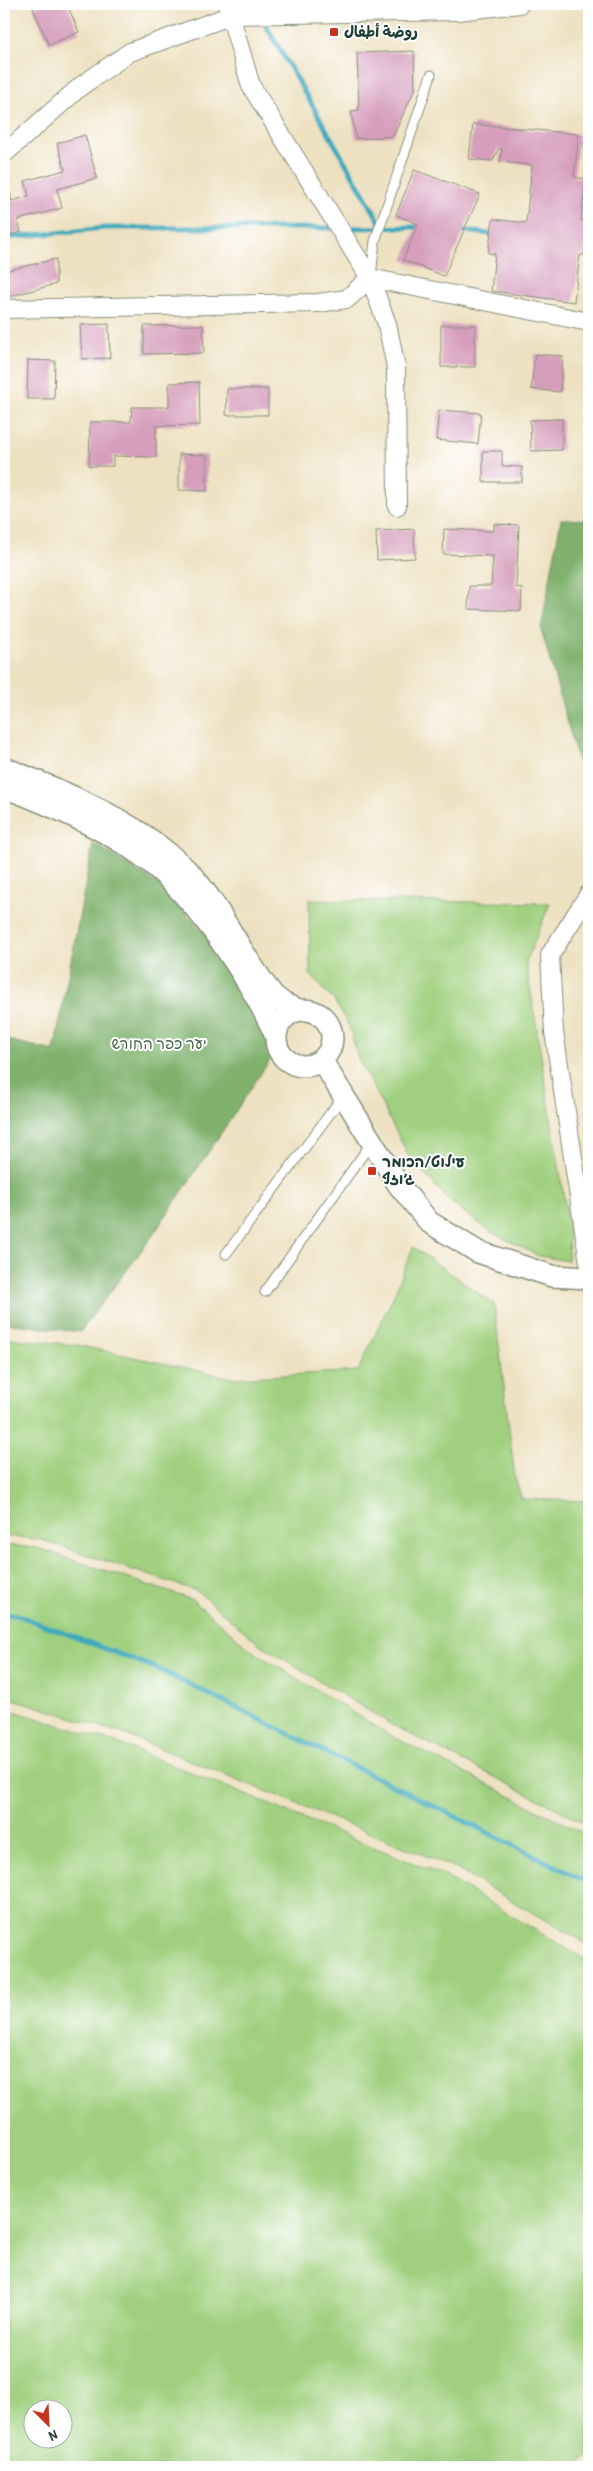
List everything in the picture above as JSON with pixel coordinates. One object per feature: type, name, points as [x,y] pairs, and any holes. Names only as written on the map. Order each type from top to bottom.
[{"type":"street","points":[[4,154],[81,86],[130,52],[229,10],[458,11],[520,4]]},
{"type":"street","points":[[229,10],[252,86],[370,278],[387,324],[396,367],[397,506]]},
{"type":"street","points":[[4,309],[318,303],[347,299],[370,278]]},
{"type":"street","points":[[370,278],[589,322]]},
{"type":"street","points":[[4,768],[106,814],[140,834],[176,860],[211,900],[268,989],[284,1004],[299,1010],[309,1010],[318,1013],[330,1025],[333,1034],[332,1044],[322,1061],[310,1066],[290,1063],[278,1048],[276,1036],[260,1004],[213,931],[195,908],[158,869],[136,852],[94,828],[50,806],[4,787]]},
{"type":"street","points":[[589,894],[550,954],[554,1032],[589,1263]]},
{"type":"street","points":[[276,1036],[278,1027],[284,1018],[299,1010]]},
{"type":"street","points":[[322,1061],[398,1184],[429,1222],[478,1252],[552,1276],[589,1278]]},
{"type":"lane","points":[[370,278],[375,241],[431,76]]},
{"type":"lane","points":[[226,1254],[342,1096]]},
{"type":"lane","points":[[264,1292],[373,1142]]},
{"type":"green space","points":[[561,519],[589,520],[589,800],[541,629]]},
{"type":"green space","name":"יער כפר החורש","points":[[93,843],[165,889],[203,932],[282,1042],[151,1238],[80,1332],[4,1323],[4,1039],[54,1051]]},
{"type":"green space","points":[[309,900],[550,903],[526,962],[569,1229],[568,1261],[539,1256],[491,1232],[450,1202],[408,1155],[358,1058],[349,1026],[335,1002],[310,974]]},
{"type":"green space","points":[[413,1247],[494,1304],[515,1478],[522,1499],[589,1501],[589,1825],[392,1725],[258,1643],[197,1591],[39,1539],[4,1536],[4,1338],[76,1345],[233,1378],[358,1371],[393,1297]]},
{"type":"green space","points":[[4,1545],[37,1548],[193,1600],[252,1651],[388,1734],[589,1836],[589,1945],[451,1866],[127,1735],[4,1696]]},
{"type":"green space","points":[[4,1708],[123,1745],[445,1876],[589,1962],[589,2455],[572,2467],[4,2467]]},
{"type":"building","points":[[42,4],[67,4],[79,32],[49,45],[33,8]]},
{"type":"building","points":[[414,51],[415,89],[393,136],[356,139],[351,111],[359,110],[357,53]]},
{"type":"building","points":[[473,124],[579,134],[574,177],[586,179],[581,220],[588,221],[584,255],[580,255],[574,302],[491,291],[495,254],[488,253],[493,219],[526,223],[532,165],[500,162],[502,149],[499,148],[493,161],[469,159]]},
{"type":"building","points":[[85,135],[97,178],[57,189],[62,208],[18,220],[21,232],[4,237],[4,186],[8,185],[12,201],[29,196],[25,181],[65,170],[57,143]]},
{"type":"building","points":[[414,170],[480,194],[444,276],[403,260],[418,224],[396,215]]},
{"type":"building","points":[[56,259],[56,284],[4,298],[4,271]]},
{"type":"building","points":[[109,324],[110,358],[82,359],[80,325]]},
{"type":"building","points":[[203,325],[204,353],[144,354],[144,326]]},
{"type":"building","points":[[441,325],[475,325],[475,367],[441,367]]},
{"type":"building","points":[[535,354],[563,356],[560,392],[531,389]]},
{"type":"building","points":[[28,360],[55,361],[54,399],[27,399]]},
{"type":"building","points":[[199,382],[200,425],[156,426],[156,457],[113,456],[113,466],[89,466],[90,422],[131,422],[132,407],[169,407],[169,383]]},
{"type":"building","points":[[227,389],[268,389],[268,415],[226,415]]},
{"type":"building","points":[[439,410],[481,413],[478,444],[436,440]]},
{"type":"building","points":[[562,419],[562,450],[531,451],[530,420]]},
{"type":"building","points":[[483,451],[502,451],[502,466],[522,467],[522,482],[483,482]]},
{"type":"building","points":[[179,454],[207,455],[207,491],[179,490]]},
{"type":"building","points":[[494,524],[519,525],[516,587],[522,588],[521,611],[468,609],[469,586],[491,586],[493,556],[443,554],[444,529],[494,531]]},
{"type":"building","points":[[414,529],[415,558],[377,560],[376,531]]},
{"type":"waterway","points":[[261,17],[381,224]]},
{"type":"waterway","points":[[344,228],[423,227]]},
{"type":"waterway","points":[[4,238],[105,228],[335,228]]},
{"type":"waterway","points":[[459,230],[497,235]]},
{"type":"waterway","points":[[4,1614],[17,1615],[158,1669],[589,1883]]},
{"type":"place","name":"روضة أطفال","points":[[334,32]]},
{"type":"place","name":"עילוט/הכומר ג׳וזף","points":[[372,1171]]}]
